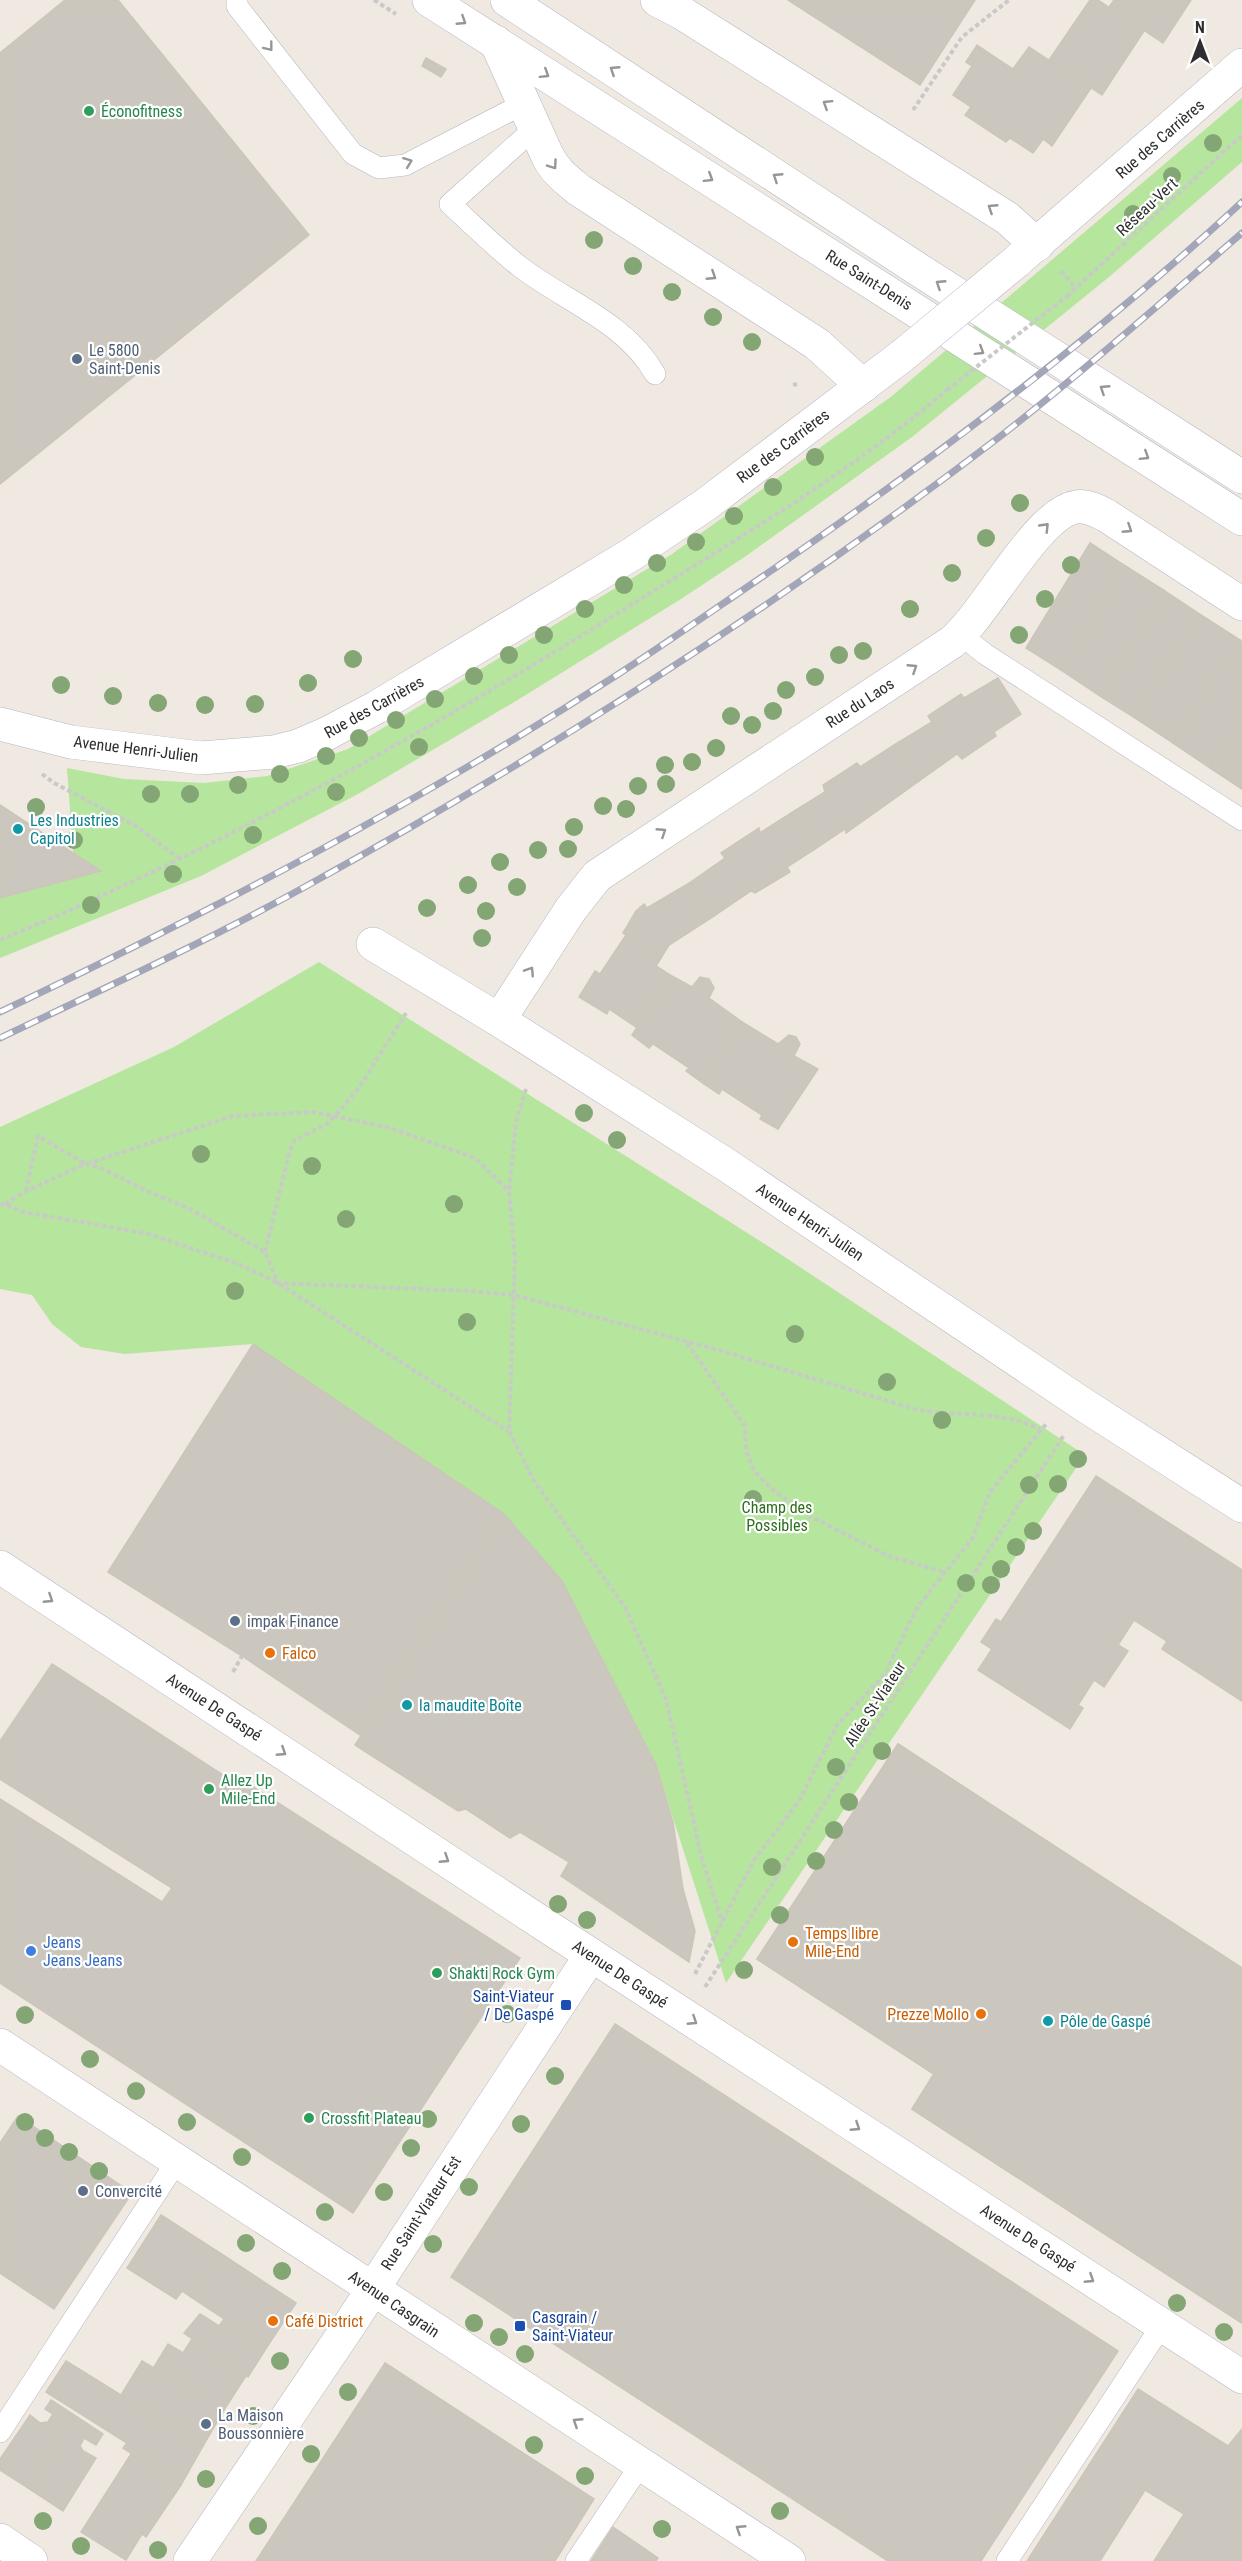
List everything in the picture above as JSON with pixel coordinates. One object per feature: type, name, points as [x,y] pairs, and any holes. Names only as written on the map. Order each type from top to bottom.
[{"type":"street","name":"Rue Saint-Denis","points":[[429,0],[1242,519]]},
{"type":"street","points":[[507,0],[916,268],[1242,477]]},
{"type":"street","points":[[657,0],[682,13],[1007,218],[1027,253]]},
{"type":"street","points":[[495,42],[553,167],[579,190],[817,344],[863,386]]},
{"type":"street","name":"Rue des Carrières","points":[[274,753],[326,734],[553,603],[705,505],[902,356],[1027,253],[1242,65]]},
{"type":"street","name":"Rue du Laos","points":[[499,1020],[571,909],[602,872],[961,635],[1044,528],[1057,516],[1076,507],[1095,510],[1242,604]]},
{"type":"street","name":"Avenue Henri-Julien","points":[[0,724],[71,742],[161,755],[201,758],[274,753]]},
{"type":"street","name":"Avenue Henri-Julien","points":[[374,944],[499,1020],[725,1164],[1084,1405],[1242,1506]]},
{"type":"street","name":"Avenue De Gaspé","points":[[0,1566],[591,1955],[1242,2377]]},
{"type":"street","name":"Rue Saint-Viateur Est","points":[[190,2561],[591,1955]]},
{"type":"street","name":"Avenue Casgrain","points":[[0,2045],[789,2561]]},
{"type":"street","points":[[0,2540],[31,2561]]},
{"type":"lane","points":[[237,0],[237,6],[353,154],[379,168],[405,165],[529,117]]},
{"type":"lane","points":[[529,117],[450,204],[520,266],[604,321],[646,357],[655,374]]},
{"type":"lane","points":[[961,635],[995,660],[1242,819]]},
{"type":"lane","points":[[0,2432],[177,2161]]},
{"type":"lane","points":[[1007,2561],[1162,2325]]},
{"type":"lane","points":[[576,2561],[641,2464]]},
{"type":"path","points":[[914,110],[962,37],[1009,0]]},
{"type":"path","name":"Réseau-Vert","points":[[946,390],[1067,296],[1242,135]]},
{"type":"path","points":[[890,424],[897,430]]},
{"type":"path","points":[[36,769],[54,783],[136,826],[180,860]]},
{"type":"path","points":[[278,1283],[265,1252],[290,1150],[295,1140],[314,1132],[334,1117],[360,1086],[406,1013]]},
{"type":"path","points":[[526,1089],[516,1122],[509,1191],[514,1258],[509,1431],[534,1481],[625,1607],[666,1699],[702,1859],[722,1922]]},
{"type":"path","points":[[2,1205],[26,1191],[86,1164],[233,1116],[314,1112],[390,1128],[475,1158],[509,1191]]},
{"type":"path","points":[[26,1191],[38,1136],[86,1164],[101,1168],[188,1208],[265,1252]]},
{"type":"path","points":[[2,1205],[23,1212],[145,1233],[239,1264],[278,1283],[509,1431]]},
{"type":"path","points":[[278,1283],[514,1295],[687,1342],[918,1410],[937,1414],[981,1414],[1040,1429]]},
{"type":"path","points":[[687,1342],[745,1426],[746,1450],[754,1471],[774,1491],[815,1519],[889,1556],[944,1572]]},
{"type":"path","name":"Allée St-Viateur","points":[[686,2017],[1084,1405]]},
{"type":"path","points":[[695,1974],[754,1860],[799,1801],[837,1725],[884,1675],[918,1606],[972,1539],[990,1492],[1040,1429],[1048,1423]]},
{"type":"path","points":[[233,1672],[242,1656]]},
{"type":"green space","points":[[1242,98],[1242,162],[1109,277],[912,437],[746,556],[516,701],[358,794],[201,876],[0,958],[0,898],[101,871],[73,853],[67,768],[124,779],[204,783],[267,776],[348,749],[672,554],[892,396]]},
{"type":"green space","name":"Champ des Possibles","points":[[319,962],[768,1246],[1085,1455],[726,1983],[656,1765],[562,1581],[504,1514],[253,1344],[125,1354],[81,1347],[52,1324],[32,1295],[0,1289],[0,1127],[174,1047]]},
{"type":"building","name":"Le 5800 Saint-Denis","points":[[65,0],[118,0],[309,235],[0,484],[0,53]]},
{"type":"building","points":[[788,0],[975,0],[920,85]]},
{"type":"building","points":[[1090,0],[1098,0],[1144,31],[1102,95],[1049,60]]},
{"type":"building","points":[[1114,0],[1191,0],[1163,43],[1109,7]]},
{"type":"building","points":[[977,45],[1013,69],[1029,47],[1091,88],[1052,146],[1043,139],[1033,153],[1010,138],[1006,142],[965,115],[971,107],[953,95],[972,66],[966,62]]},
{"type":"building","points":[[426,58],[446,69],[441,77],[422,66]]},
{"type":"building","points":[[1090,543],[1127,567],[1061,670],[1026,648]]},
{"type":"building","points":[[1127,567],[1165,591],[1100,696],[1061,670]]},
{"type":"building","points":[[1165,591],[1201,615],[1135,718],[1100,696]]},
{"type":"building","points":[[1201,615],[1240,640],[1173,743],[1135,718]]},
{"type":"building","points":[[1240,640],[1242,642],[1242,718],[1210,768],[1173,743]]},
{"type":"building","points":[[998,678],[1021,714],[994,732],[996,736],[962,759],[957,754],[919,781],[894,745],[932,722],[928,716],[961,694],[964,698]]},
{"type":"building","points":[[1242,718],[1242,789],[1210,768]]},
{"type":"building","points":[[894,745],[919,781],[846,833],[845,829],[815,849],[791,813],[825,792],[823,785],[857,763],[860,767]]},
{"type":"building","name":"Les Industries Capitol","points":[[0,805],[73,853],[101,871],[0,898]]},
{"type":"building","points":[[791,813],[815,849],[787,867],[790,872],[755,893],[751,891],[714,916],[691,882],[725,858],[721,853],[759,828],[760,833]]},
{"type":"building","points":[[691,882],[714,916],[669,945],[661,958],[623,933],[636,911],[644,904],[647,908]]},
{"type":"building","points":[[626,935],[661,958],[656,966],[670,975],[636,1027],[609,1009],[607,1014],[579,997],[595,971],[600,974]]},
{"type":"building","points":[[670,975],[692,987],[700,977],[709,979],[714,988],[709,998],[742,1022],[704,1084],[686,1071],[689,1068],[653,1044],[649,1048],[632,1035]]},
{"type":"building","points":[[742,1022],[778,1044],[789,1035],[796,1037],[800,1044],[794,1056],[818,1069],[778,1129],[760,1119],[762,1115],[722,1089],[719,1094],[704,1084]]},
{"type":"building","points":[[253,1344],[504,1514],[360,1735],[242,1656],[108,1572]]},
{"type":"building","points":[[1096,1476],[1242,1570],[1242,1701],[1162,1649],[1167,1641],[1134,1620],[1118,1645],[1128,1651],[1104,1687],[1094,1680],[1078,1705],[1083,1708],[1070,1729],[978,1670],[992,1649],[981,1642],[996,1619],[1001,1622]]},
{"type":"building","points":[[504,1514],[562,1581],[656,1765],[673,1822],[683,1889],[695,1931],[689,1962],[561,1876],[569,1862],[520,1832],[510,1838],[466,1809],[458,1811],[355,1745]]},
{"type":"building","points":[[52,1664],[240,1786],[244,1781],[520,1958],[353,2213],[0,1983],[0,1799],[162,1902],[172,1888],[0,1779],[0,1741]]},
{"type":"building","name":"Pôle de Gaspé","points":[[898,1744],[1242,1968],[1242,2323],[912,2109],[934,2074],[757,1959]]},
{"type":"building","name":"Pôle de Gaspé","points":[[898,1744],[1242,1969],[1242,2323],[912,2109],[934,2074],[757,1959]]},
{"type":"building","points":[[615,2024],[1118,2351],[981,2561],[888,2561],[451,2277]]},
{"type":"building","points":[[18,2116],[132,2193],[54,2309],[0,2273],[0,2143]]},
{"type":"building","points":[[161,2215],[220,2253],[191,2297],[182,2291],[176,2299],[127,2268]]},
{"type":"building","points":[[220,2253],[296,2303],[267,2347],[191,2297]]},
{"type":"building","points":[[200,2314],[219,2326],[224,2319],[267,2347],[248,2377],[184,2333]]},
{"type":"building","points":[[192,2339],[246,2376],[224,2410],[154,2367],[168,2344],[183,2353]]},
{"type":"building","points":[[66,2361],[203,2446],[181,2485],[123,2448],[127,2443],[46,2392]]},
{"type":"building","points":[[142,2361],[224,2410],[203,2446],[121,2395]]},
{"type":"building","points":[[385,2363],[594,2499],[555,2561],[256,2561]]},
{"type":"building","points":[[1138,2389],[1228,2446],[1242,2429],[1242,2561],[1154,2561],[1184,2514],[1145,2490],[1100,2561],[1027,2561]]},
{"type":"building","points":[[51,2400],[77,2417],[28,2488],[0,2470],[0,2459],[30,2415],[40,2423],[48,2422],[53,2414],[45,2409]]},
{"type":"building","points":[[77,2417],[103,2434],[96,2445],[84,2438],[80,2446],[83,2451],[96,2458],[63,2511],[28,2488]]},
{"type":"building","points":[[131,2454],[181,2485],[146,2537],[142,2534],[126,2560],[81,2532]]},
{"type":"building","points":[[613,2527],[658,2558],[656,2561],[591,2561]]},
{"type":"railway","points":[[0,1012],[158,935],[391,811],[543,722],[617,675],[822,535],[946,446],[1068,352],[1242,202]]},
{"type":"railway","points":[[0,1038],[189,947],[301,889],[482,785],[660,675],[833,558],[1002,435],[1093,361],[1242,233]]},
{"type":"place","name":"Éconofitness","points":[[89,111]]},
{"type":"place","name":"Le 5800 Saint-Denis","points":[[77,359]]},
{"type":"place","name":"Les Industries Capitol","points":[[18,829]]},
{"type":"place","name":"impak Finance","points":[[235,1621]]},
{"type":"place","name":"Falco","points":[[270,1653]]},
{"type":"place","name":"la maudite Boîte","points":[[407,1705]]},
{"type":"place","name":"Allez Up Mile-End","points":[[209,1789]]},
{"type":"place","name":"Temps libre Mile-End","points":[[793,1942]]},
{"type":"place","name":"Jeans Jeans Jeans","points":[[31,1951]]},
{"type":"place","name":"Shakti Rock Gym","points":[[437,1973]]},
{"type":"place","name":"Saint-Viateur / De Gaspé","points":[[566,2005]]},
{"type":"place","name":"Prezze Mollo","points":[[981,2014]]},
{"type":"place","name":"Pôle de Gaspé","points":[[1048,2021]]},
{"type":"place","name":"Crossfit Plateau","points":[[309,2118]]},
{"type":"place","name":"Convercité","points":[[83,2191]]},
{"type":"place","name":"Café District","points":[[273,2321]]},
{"type":"place","name":"Casgrain / Saint-Viateur","points":[[520,2326]]},
{"type":"place","name":"La Maison Boussonnière","points":[[206,2424]]}]
